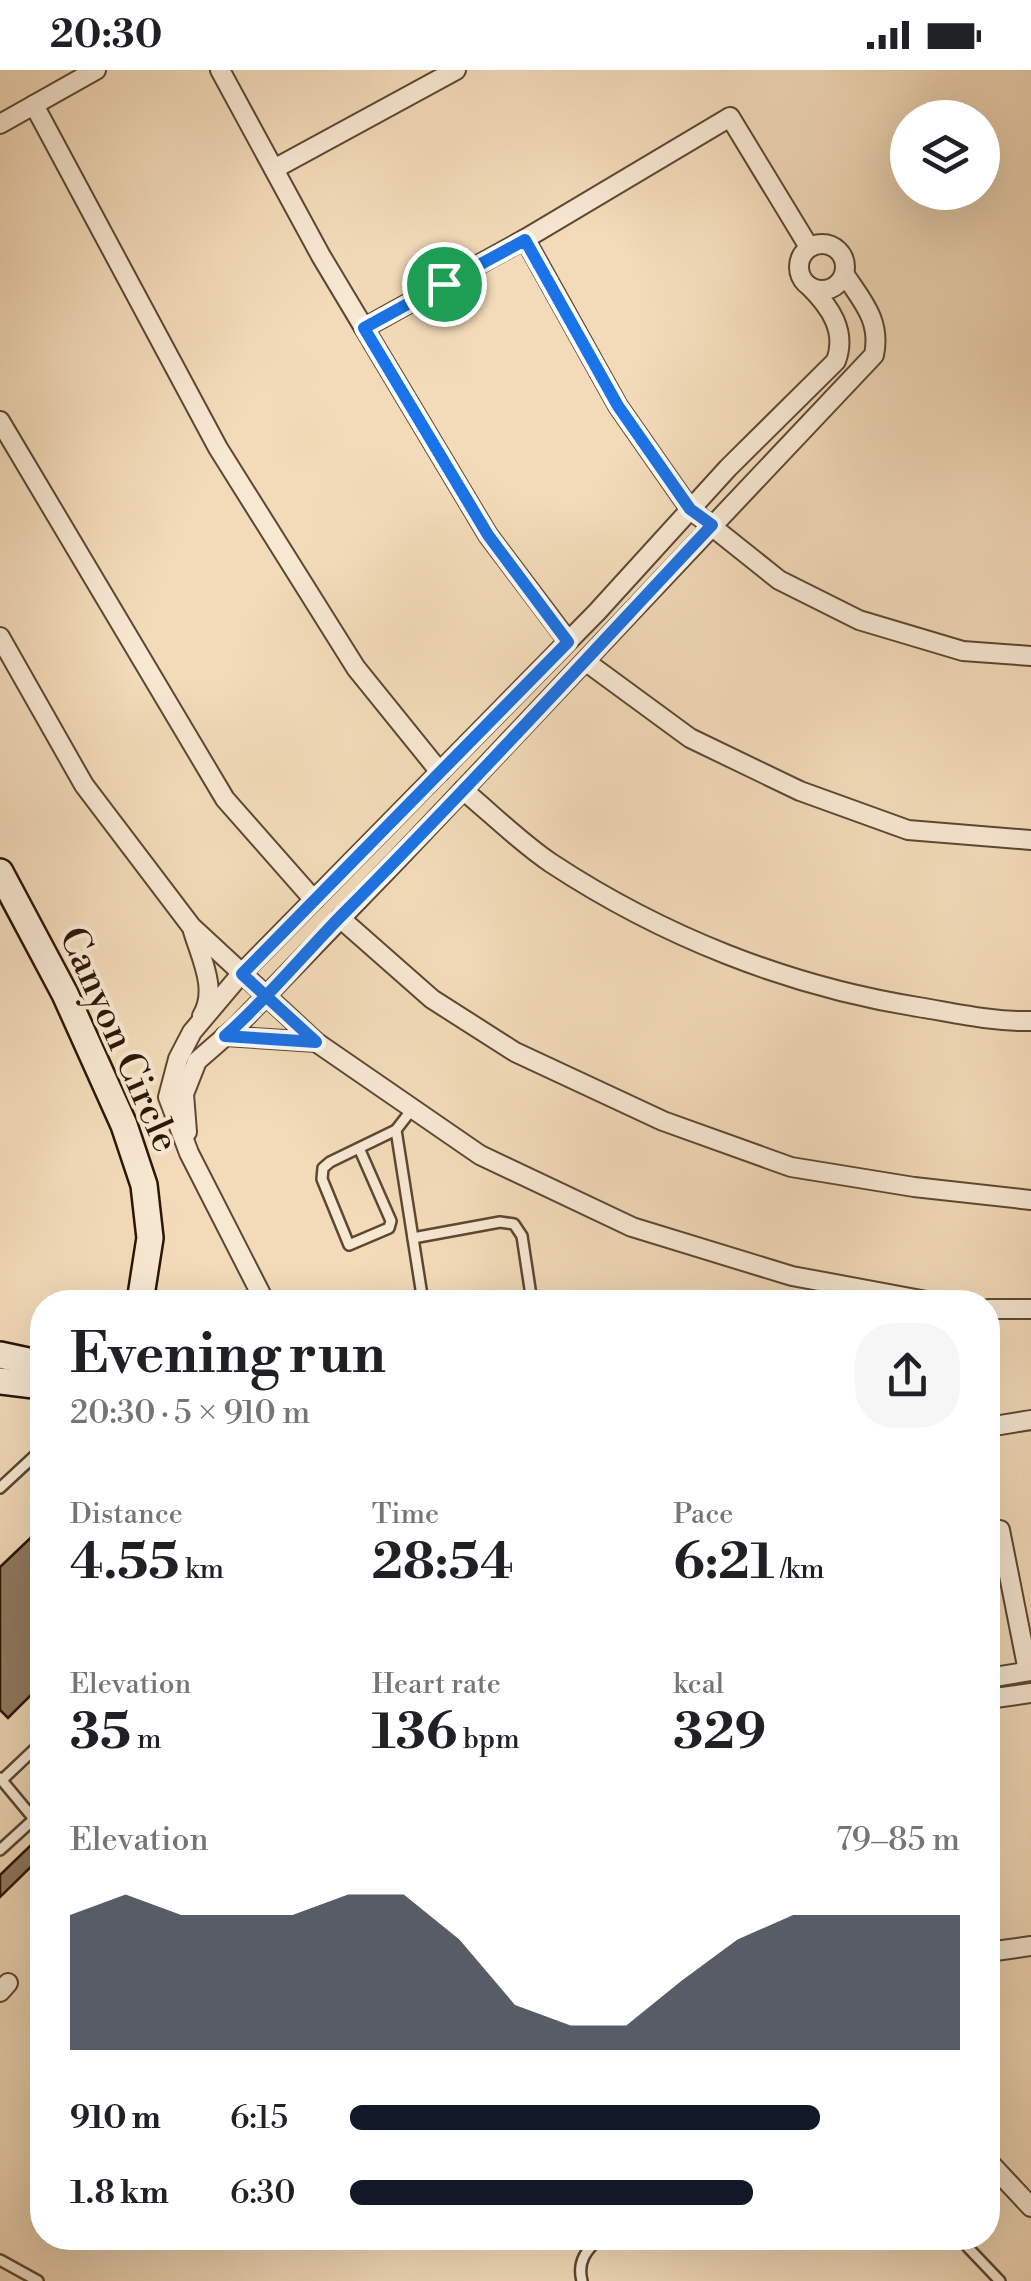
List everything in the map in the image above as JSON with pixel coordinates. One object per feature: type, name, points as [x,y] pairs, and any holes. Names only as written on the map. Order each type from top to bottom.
[{"type":"main road","name":"Canyon Circle","points":[[0,872],[66,994],[124,1124],[144,1185],[150,1238],[142,1290]]},
{"type":"main road","points":[[0,1355],[30,1361]]},
{"type":"main road","points":[[0,1381],[30,1385]]},
{"type":"street","points":[[0,124],[96,70]]},
{"type":"street","points":[[220,70],[364,328],[488,535],[568,642]]},
{"type":"street","points":[[274,169],[456,70]]},
{"type":"street","points":[[34,105],[218,448],[356,668],[440,772]]},
{"type":"street","points":[[364,328],[525,240],[730,117],[809,247]]},
{"type":"street","points":[[525,240],[618,406],[690,509],[779,580],[859,620],[964,651],[1031,656]]},
{"type":"street","points":[[188,1153],[184,1094],[197,1061],[463,790],[874,355],[878,336],[873,316],[844,275],[842,254],[836,247],[809,247],[799,263],[803,280],[828,305],[840,332],[836,361],[690,509],[568,642],[242,974],[192,1032]]},
{"type":"street","points":[[810,287],[832,288],[844,275]]},
{"type":"street","points":[[0,420],[225,799],[314,900]]},
{"type":"street","points":[[0,637],[84,785],[191,926],[316,1042],[480,1155],[632,1227],[792,1276],[867,1290]]},
{"type":"street","points":[[585,661],[690,738],[800,790],[908,830],[1031,840]]},
{"type":"street","points":[[463,790],[550,862],[664,928],[758,968],[862,998],[1006,1022],[1031,1021]]},
{"type":"street","points":[[340,918],[432,1000],[515,1052],[663,1121],[791,1167],[914,1187],[1031,1200]]},
{"type":"street","points":[[191,926],[209,983],[206,1009],[178,1059],[168,1097],[188,1153],[259,1290]]},
{"type":"street","points":[[225,1036],[316,1042]]},
{"type":"street","points":[[1000,1308],[1031,1309]]},
{"type":"street","points":[[1000,1425],[1031,1420]]},
{"type":"street","points":[[1000,1530],[1030,1671],[1000,1676]]},
{"type":"street","points":[[1000,1697],[1031,1693]]},
{"type":"street","points":[[1000,1950],[1031,1946]]},
{"type":"street","points":[[1000,2174],[1031,2207]]},
{"type":"lane","points":[[359,1148],[391,1221],[389,1228],[349,1245],[322,1178],[324,1168],[330,1162],[396,1130],[413,1108]]},
{"type":"lane","points":[[396,1130],[421,1290]]},
{"type":"lane","points":[[412,1238],[500,1222],[514,1224],[522,1236],[530,1290]]},
{"type":"lane","points":[[0,1488],[30,1460]]},
{"type":"lane","points":[[30,1753],[1,1779],[30,1814]]},
{"type":"lane","points":[[0,1850],[30,1823]]},
{"type":"lane","points":[[582,2281],[578,2269],[586,2250]]},
{"type":"lane","points":[[970,2250],[1000,2281]]},
{"type":"lane","points":[[0,2260],[38,2281]]},
{"type":"building","points":[[30,1538],[30,1696],[8,1718],[0,1710],[0,1567]]},
{"type":"building","points":[[30,1846],[30,1868],[0,1897],[0,1875]]},
{"type":"route","points":[[444,284],[364,328],[488,535],[568,642],[242,974],[263,996],[316,1042],[225,1036],[236,1026],[263,996],[397,860],[712,525],[690,509],[618,406],[525,240],[444,284]]}]
